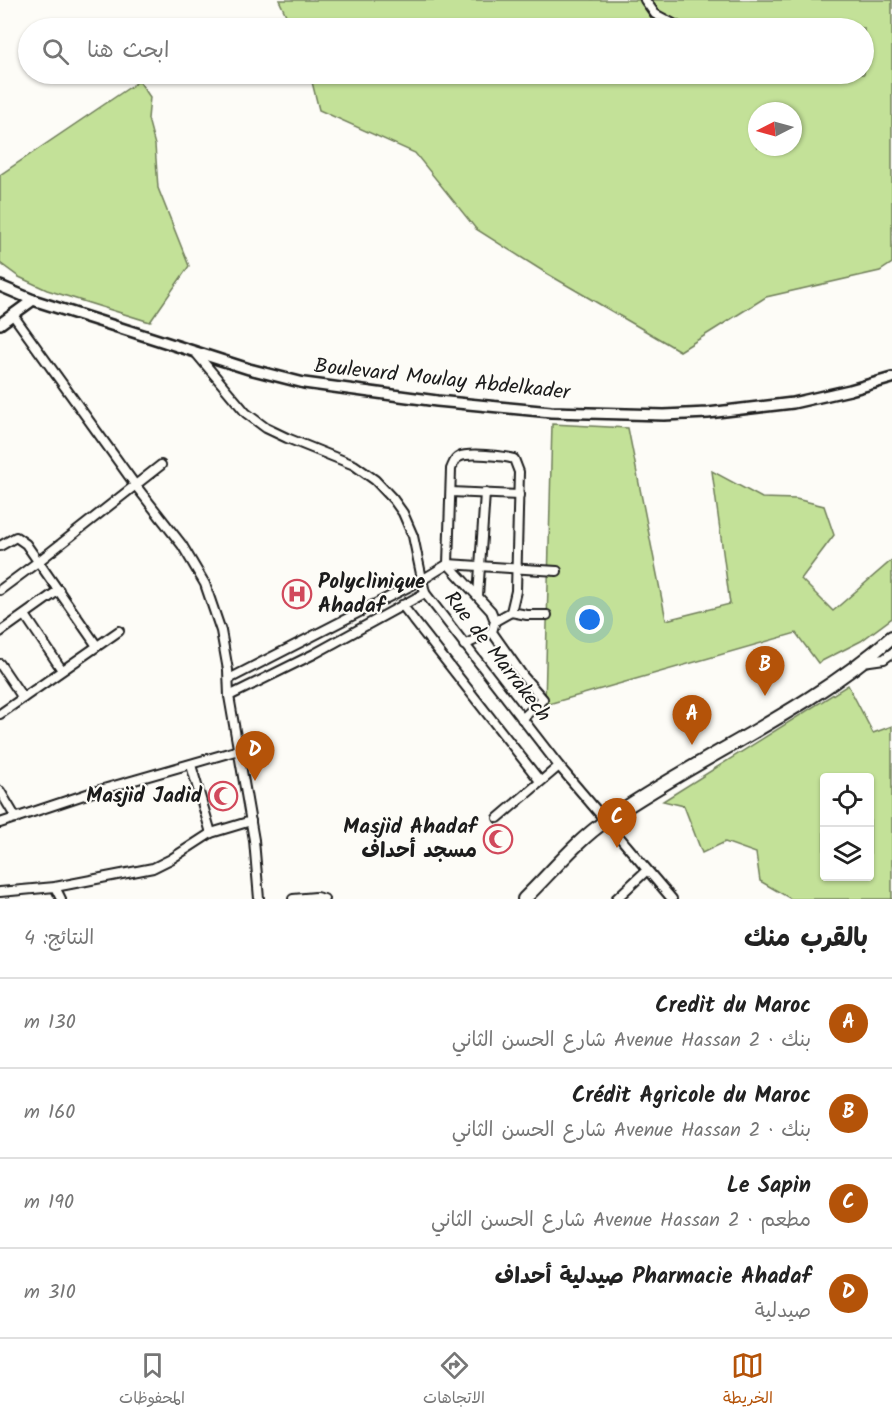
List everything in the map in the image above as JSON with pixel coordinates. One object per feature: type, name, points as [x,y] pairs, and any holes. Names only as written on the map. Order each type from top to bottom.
[{"type":"main road","points":[[524,899],[606,821],[666,782],[805,700],[864,662],[892,637]]},
{"type":"street","points":[[645,0],[655,14],[662,18]]},
{"type":"street","name":"Boulevard Moulay Abdelkader","points":[[0,286],[33,300],[249,369],[304,383],[437,401],[551,412],[626,415],[708,413],[794,403],[892,378]]},
{"type":"street","points":[[0,324],[33,300]]},
{"type":"street","points":[[13,315],[136,486],[182,545],[205,584],[221,631],[251,821],[259,899]]},
{"type":"street","name":"Rue de Marrakech","points":[[195,352],[246,413],[276,433],[354,465],[375,480],[403,513],[413,536],[425,593],[559,766],[668,897]]},
{"type":"street","points":[[495,621],[478,596],[448,564],[451,469],[459,457],[468,455],[514,459],[519,472],[516,591],[511,612]]},
{"type":"street","points":[[0,590],[161,465]]},
{"type":"street","points":[[451,492],[519,495]]},
{"type":"street","points":[[478,596],[485,493]]},
{"type":"street","points":[[0,545],[10,539],[20,539],[39,561],[97,646]]},
{"type":"street","points":[[229,679],[422,580],[448,564],[557,571]]},
{"type":"street","points":[[0,632],[58,590]]},
{"type":"street","points":[[230,696],[306,659],[425,593]]},
{"type":"street","points":[[402,605],[540,781]]},
{"type":"street","points":[[464,645],[492,632],[495,621],[511,612],[547,615]]},
{"type":"street","points":[[25,615],[62,670]]},
{"type":"street","points":[[0,714],[119,631]]},
{"type":"street","points":[[492,632],[523,676],[543,699],[522,719]]},
{"type":"street","points":[[864,662],[884,659],[892,653]]},
{"type":"street","points":[[0,664],[22,698]]},
{"type":"street","points":[[0,824],[93,792],[239,750]]},
{"type":"street","points":[[191,765],[211,833]]},
{"type":"street","points":[[498,818],[559,766]]},
{"type":"street","points":[[0,791],[16,818]]},
{"type":"street","points":[[0,892],[55,887],[153,868],[211,833],[251,821]]},
{"type":"street","points":[[616,899],[647,870]]},
{"type":"street","points":[[55,887],[61,899]]},
{"type":"street","points":[[293,899],[316,897],[324,899]]},
{"type":"green space","points":[[279,0],[892,0],[892,263],[880,271],[766,297],[680,351],[546,273],[476,229],[415,153],[319,110],[312,84],[874,84],[874,18],[287,18]]},
{"type":"green space","points":[[135,84],[141,84],[150,97],[148,119],[155,145],[158,188],[189,266],[150,322],[47,290],[19,277],[0,263],[0,175]]},
{"type":"green space","points":[[552,424],[628,428],[666,620],[730,604],[712,471],[762,498],[796,499],[824,506],[834,535],[801,579],[833,611],[892,560],[892,618],[861,641],[818,663],[796,633],[545,705]]},
{"type":"green space","points":[[848,685],[873,733],[892,726],[892,899],[791,899],[760,881],[756,853],[725,842],[702,853],[684,806],[663,801]]},
{"type":"place","name":"Polyclinique Ahadaf","points":[[297,594]]},
{"type":"place","name":"Crédit Agricole du Maroc","points":[[765,696]]},
{"type":"place","name":"Credit du Maroc","points":[[692,745]]},
{"type":"place","name":"Pharmacie Ahadaf صيدلية أحداف","points":[[255,781]]},
{"type":"place","name":"Masjid Jadid","points":[[223,796]]},
{"type":"place","name":"Masjid Ahadaf مسجد أحداف","points":[[498,839]]},
{"type":"place","name":"Le Sapin","points":[[617,848]]}]
